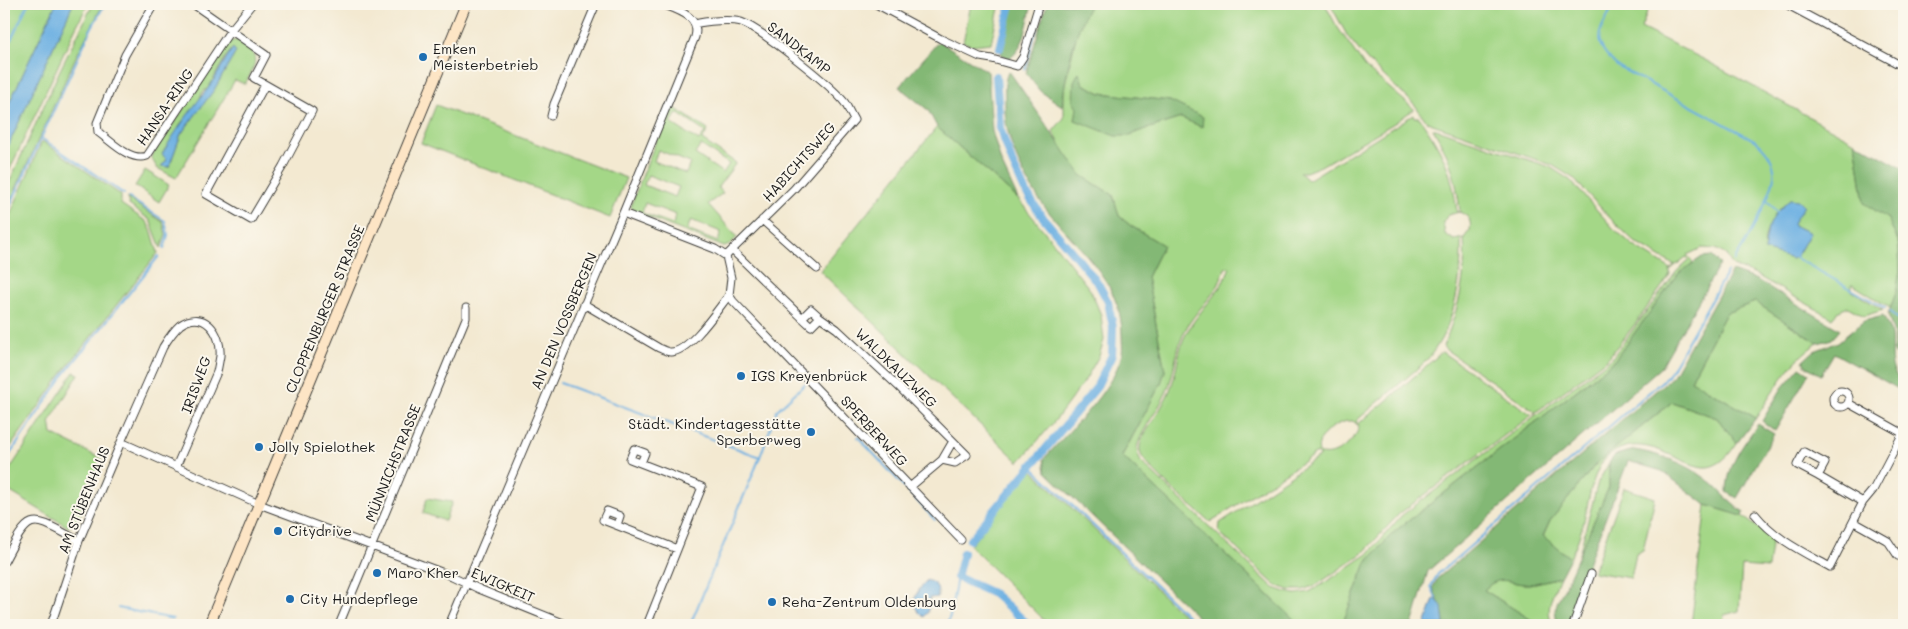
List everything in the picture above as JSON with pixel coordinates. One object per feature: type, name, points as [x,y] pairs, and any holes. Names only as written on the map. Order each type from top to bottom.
[{"type":"main road","name":"CLOPPENBURGER STRASSE","points":[[209,625],[466,4]]},
{"type":"street","name":"HANSA-RING","points":[[154,4],[125,56],[97,123],[98,132],[132,156],[140,158],[147,156],[230,31],[252,4]]},
{"type":"street","points":[[193,4],[266,56],[254,78],[312,111],[283,166],[251,220],[206,194],[265,85]]},
{"type":"street","points":[[551,116],[554,104],[596,4]]},
{"type":"street","points":[[662,4],[688,15],[695,24]]},
{"type":"street","points":[[876,4],[941,39],[980,57],[1017,66],[1023,58],[1039,4]]},
{"type":"street","points":[[1786,4],[1904,67]]},
{"type":"street","name":"SANDKAMP","points":[[695,24],[736,21],[748,26],[782,49],[827,86],[844,103],[854,120]]},
{"type":"street","name":"AN DEN VOSSBERGEN","points":[[449,625],[623,213],[695,37],[695,24]]},
{"type":"street","name":"HABICHTSWEG","points":[[726,256],[794,189],[854,120]]},
{"type":"street","points":[[584,304],[659,348],[670,352],[682,349],[692,340],[729,295],[731,278],[726,256],[715,249],[623,213]]},
{"type":"street","name":"HABICHTSWEG","points":[[762,220],[817,269]]},
{"type":"street","points":[[732,250],[802,318],[811,326],[820,317],[811,309],[802,318]]},
{"type":"street","name":"SPERBERWEG","points":[[729,295],[960,540]]},
{"type":"street","name":"MÜNNICHSTRASSE","points":[[339,625],[443,376],[466,318],[466,308]]},
{"type":"street","name":"WALDKAUZWEG","points":[[820,317],[838,329],[967,455],[955,463],[942,460]]},
{"type":"street","name":"IRISWEG","points":[[121,442],[168,339],[180,325],[191,320],[207,323],[215,332],[219,343],[220,356],[218,368],[176,467]]},
{"type":"street","points":[[1755,514],[1766,528],[1781,539],[1830,567],[1863,502],[1873,490],[1904,433],[1848,403]]},
{"type":"street","points":[[910,487],[942,460],[953,440]]},
{"type":"street","name":"AM STÜBENHAUS","points":[[51,625],[79,541],[121,442],[259,504]]},
{"type":"street","points":[[642,463],[702,487],[647,625]]},
{"type":"street","points":[[1818,476],[1863,502]]},
{"type":"street","name":"EWIGKEIT","points":[[259,504],[452,576],[568,625]]},
{"type":"street","points":[[4,562],[23,529],[32,522],[44,522],[79,541]]},
{"type":"street","points":[[1854,522],[1888,541],[1898,556]]},
{"type":"street","points":[[617,525],[677,549]]},
{"type":"street","points":[[1573,625],[1590,574]]},
{"type":"green space","points":[[4,4],[56,4],[4,114]]},
{"type":"green space","points":[[73,4],[88,4],[4,182],[4,155]]},
{"type":"green space","points":[[93,4],[103,4],[75,59],[4,215],[4,194],[60,70]]},
{"type":"green space","points":[[971,4],[1000,4],[991,43],[972,45],[963,42]]},
{"type":"green space","points":[[1014,4],[1032,4],[1022,43],[1018,50],[1008,58],[1001,54]]},
{"type":"green space","points":[[1047,4],[1090,4],[1079,28],[1072,53],[1062,106],[1040,91],[1026,73]]},
{"type":"green space","points":[[1090,4],[1325,4],[1336,25],[1365,67],[1414,109],[1396,122],[1321,166],[1306,172],[1299,172],[1308,180],[1413,115],[1414,117],[1419,117],[1445,162],[1457,212],[1459,212],[1460,212],[1452,169],[1433,129],[1550,167],[1570,180],[1614,229],[1634,246],[1671,269],[1675,264],[1635,242],[1573,178],[1552,165],[1427,122],[1415,105],[1368,61],[1348,37],[1330,4],[1650,4],[1641,28],[1705,60],[1855,142],[1864,202],[1887,218],[1898,240],[1900,264],[1894,298],[1890,308],[1852,284],[1852,291],[1883,310],[1864,316],[1848,307],[1837,312],[1832,318],[1756,275],[1733,266],[1726,255],[1716,249],[1702,248],[1687,255],[1693,263],[1679,273],[1613,362],[1394,532],[1366,563],[1342,625],[1300,625],[1122,456],[1161,383],[1165,371],[1147,277],[1163,245],[1131,226],[1119,216],[1113,195],[1081,176],[1053,131],[1064,118],[1064,88],[1079,24]],"holes":[[[1083,84],[1101,93],[1170,101],[1203,126],[1181,118],[1130,136],[1075,120]],[[1790,199],[1799,213],[1793,223],[1795,226],[1810,233],[1798,254],[1792,259],[1765,250],[1764,243],[1768,229],[1780,210]],[[1462,213],[1470,221],[1470,230],[1464,238],[1454,240],[1445,234],[1443,222],[1448,215]],[[1464,239],[1465,253],[1463,280],[1457,307],[1443,346],[1536,412],[1607,359],[1636,323],[1670,275],[1670,270],[1686,257],[1689,260],[1677,271],[1611,359],[1401,516],[1368,554],[1309,592],[1296,594],[1274,588],[1141,462],[1138,456],[1138,444],[1166,393],[1180,341],[1188,325],[1214,292],[1225,268],[1230,267],[1221,286],[1184,338],[1170,390],[1143,437],[1140,452],[1150,467],[1210,522],[1317,453],[1320,456],[1220,523],[1219,532],[1275,585],[1289,590],[1303,590],[1318,584],[1364,552],[1399,514],[1532,415],[1442,352],[1358,424],[1356,421],[1425,362],[1435,349],[1449,321],[1458,289],[1461,240]],[[1353,421],[1359,426],[1354,437],[1344,447],[1331,454],[1319,453],[1318,447],[1322,437],[1336,425]]]},
{"type":"green space","points":[[238,40],[250,50],[255,60],[252,70],[245,84],[235,80],[176,178],[157,168],[151,157],[231,41]],"holes":[[[233,48],[236,52],[214,90],[181,134],[169,167],[162,166],[167,159],[181,123],[198,103],[202,93],[209,87],[225,58]]]},
{"type":"green space","points":[[939,41],[988,72],[992,131],[1001,162],[1018,199],[937,127],[928,110],[899,87]]},
{"type":"green space","points":[[1009,71],[1081,175],[1113,195],[1119,216],[1131,226],[1163,245],[1147,277],[1165,371],[1161,383],[1122,456],[1300,625],[1206,625],[1046,472],[1044,459],[1089,410],[1110,382],[1122,354],[1122,335],[1120,315],[1114,296],[1105,279],[1053,218],[1021,168],[1011,143],[1005,117],[1005,87]]},
{"type":"green space","points":[[1079,72],[1083,84],[1101,93],[1170,101],[1203,117],[1202,127],[1181,118],[1130,136],[1115,136],[1075,120],[1077,108],[1073,102],[1074,81]]},
{"type":"green space","points":[[436,105],[626,178],[610,218],[421,143]]},
{"type":"green space","points":[[670,105],[708,130],[702,140],[736,163],[718,187],[723,193],[708,204],[737,237],[730,245],[724,247],[632,211],[631,205]],"holes":[[[677,113],[705,132],[699,141],[671,123]],[[701,145],[729,164],[723,173],[695,154]],[[658,150],[690,163],[686,174],[654,161]],[[648,175],[679,187],[675,197],[644,185]],[[645,203],[676,215],[673,224],[642,213]],[[691,220],[721,232],[718,242],[687,230]]]},
{"type":"green space","points":[[937,127],[1018,199],[1091,291],[1101,315],[1104,340],[1099,356],[1084,382],[1054,422],[1019,462],[820,271]]},
{"type":"green space","points":[[42,141],[121,195],[121,204],[147,222],[158,253],[67,367],[4,456],[4,229]]},
{"type":"green space","points":[[1855,142],[1904,169],[1904,366],[1894,352],[1894,334],[1888,315],[1896,292],[1900,271],[1898,242],[1888,219],[1864,203]]},
{"type":"green space","points":[[145,170],[169,185],[159,202],[135,186]]},
{"type":"green space","points":[[127,198],[163,222],[166,235],[161,248],[150,220],[129,205]]},
{"type":"green space","points":[[1712,256],[1720,264],[1661,367],[1428,571],[1412,625],[1342,625],[1366,563],[1394,532],[1613,362],[1679,273],[1702,257]]},
{"type":"green space","points":[[1732,271],[1757,280],[1840,330],[1832,339],[1818,343],[1755,302],[1726,313],[1691,380],[1756,418],[1737,443],[1717,418],[1672,402],[1596,464],[1550,521],[1543,536],[1570,558],[1560,577],[1529,584],[1501,580],[1484,590],[1533,621],[1547,625],[1444,625],[1442,609],[1433,587],[1438,578],[1673,376]]},
{"type":"green space","points":[[1755,302],[1818,343],[1791,367],[1756,418],[1691,380],[1726,313]]},
{"type":"green space","points":[[1883,316],[1891,335],[1893,367],[1898,378],[1904,382],[1904,392],[1834,353],[1821,375],[1806,366],[1803,361],[1814,351],[1838,342],[1864,321]]},
{"type":"green space","points":[[1800,367],[1809,373],[1775,431],[1762,421],[1782,388]]},
{"type":"green space","points":[[74,372],[79,374],[50,421],[52,434],[102,459],[77,524],[68,527],[4,488],[4,478]]},
{"type":"green space","points":[[1672,402],[1717,418],[1737,443],[1726,457],[1712,466],[1703,467],[1647,447],[1635,446],[1619,449],[1605,459],[1597,472],[1593,481],[1582,528],[1570,558],[1543,537],[1550,521],[1596,464]]},
{"type":"green space","points":[[1758,424],[1774,434],[1737,498],[1727,492],[1730,472],[1737,456]]},
{"type":"green space","points":[[1635,450],[1658,455],[1690,468],[1709,481],[1744,512],[1742,516],[1706,505],[1662,471],[1628,461],[1590,558],[1569,625],[1558,625],[1556,615],[1557,603],[1609,487],[1609,463],[1615,455]]},
{"type":"green space","points":[[1609,463],[1609,487],[1578,558],[1598,482]]},
{"type":"green space","points":[[1031,469],[1194,625],[1049,625],[970,546]]},
{"type":"green space","points":[[1624,488],[1655,498],[1643,550],[1636,554],[1631,578],[1593,572]]},
{"type":"green space","points":[[427,498],[452,502],[445,521],[423,513]]},
{"type":"green space","points":[[1706,505],[1742,516],[1772,538],[1768,568],[1742,566],[1739,611],[1724,615],[1723,625],[1691,625]]},
{"type":"green space","points":[[1560,577],[1549,612],[1552,625],[1533,621],[1484,590],[1496,581],[1501,580],[1528,584]]},
{"type":"water","points":[[56,4],[73,4],[4,155],[4,114]]},
{"type":"water","points":[[233,48],[236,52],[214,90],[181,134],[169,167],[161,166],[167,160],[162,154],[167,145],[212,82]]},
{"type":"water","points":[[1790,199],[1798,200],[1804,206],[1793,223],[1795,226],[1810,233],[1798,254],[1792,259],[1764,250],[1768,228],[1776,213]]},
{"type":"water","points":[[927,580],[936,586],[938,597],[930,598],[928,612],[924,617],[916,608],[915,598],[919,589]]},
{"type":"water","points":[[1434,599],[1442,606],[1444,625],[1425,625]]},
{"type":"waterway","points":[[4,54],[28,4]]},
{"type":"waterway","points":[[4,219],[91,29],[105,4]]},
{"type":"waterway","points":[[1000,48],[1011,4]]},
{"type":"waterway","points":[[1025,69],[1043,4]]},
{"type":"waterway","points":[[1614,4],[1599,36],[1603,49],[1617,66],[1756,141],[1770,157],[1774,170],[1771,190],[1766,203],[1734,261]]},
{"type":"waterway","points":[[970,540],[1096,388],[1112,355],[1113,327],[1108,302],[1098,283],[1041,215],[1024,189],[1012,162],[1000,128],[996,76]]},
{"type":"waterway","points":[[41,138],[124,194]]},
{"type":"waterway","points":[[129,198],[165,221],[168,235],[164,248]]},
{"type":"waterway","points":[[1767,200],[1778,214]]},
{"type":"waterway","points":[[1794,253],[1796,258],[1885,308]]},
{"type":"waterway","points":[[4,463],[65,373],[159,256]]},
{"type":"waterway","points":[[1436,599],[1431,586],[1438,574],[1668,376],[1727,272]]},
{"type":"waterway","points":[[1890,312],[1902,322],[1904,327]]},
{"type":"waterway","points":[[1904,358],[1904,366]]},
{"type":"waterway","points":[[560,383],[760,457],[777,410],[807,382]]},
{"type":"waterway","points":[[858,437],[935,520]]},
{"type":"waterway","points":[[690,625],[760,457]]},
{"type":"waterway","points":[[1031,466],[1197,625]]},
{"type":"waterway","points":[[963,553],[957,577],[994,594],[1029,625]]},
{"type":"waterway","points":[[946,625],[950,616],[957,577]]},
{"type":"waterway","points":[[118,608],[173,619]]},
{"type":"place","name":"Emken Meisterbetrieb","points":[[423,57]]},
{"type":"place","name":"IGS Kreyenbrück","points":[[741,376]]},
{"type":"place","name":"Städt. Kindertagesstätte Sperberweg","points":[[811,432]]},
{"type":"place","name":"Jolly Spielothek","points":[[259,447]]},
{"type":"place","name":"Citydrive","points":[[278,531]]},
{"type":"place","name":"Maro Kher","points":[[377,573]]},
{"type":"place","name":"City Hundepflege","points":[[290,599]]},
{"type":"place","name":"Reha-Zentrum Oldenburg","points":[[772,602]]}]
